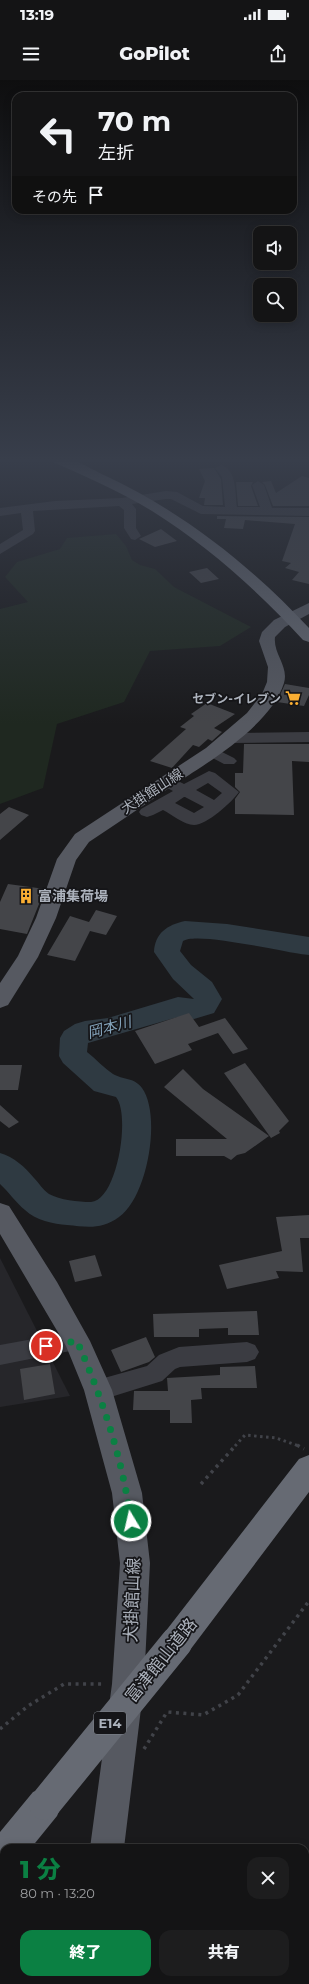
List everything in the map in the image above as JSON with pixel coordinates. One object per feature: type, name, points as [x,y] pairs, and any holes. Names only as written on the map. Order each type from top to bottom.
[{"type":"highway","points":[[209,546],[251,581],[303,613],[309,637]]},
{"type":"highway","name":"富津館山道路","points":[[12,1844],[176,1643],[301,1479]]},
{"type":"main road","name":"犬掛館山線","points":[[0,997],[28,957],[46,918],[67,859],[82,838],[212,752],[231,738],[258,713],[275,685],[277,672],[267,644],[267,636],[274,628],[303,613]]},
{"type":"main road","name":"犬掛館山線","points":[[0,1213],[48,1290],[77,1341],[98,1390],[120,1463],[127,1493],[135,1563],[128,1684],[108,1844]]},
{"type":"street","points":[[231,738],[309,737]]},
{"type":"street","points":[[212,752],[229,761]]},
{"type":"street","points":[[147,812],[209,776],[231,792],[216,807],[194,820],[163,803]]},
{"type":"street","points":[[166,781],[216,807]]},
{"type":"street","points":[[0,1354],[77,1341]]},
{"type":"street","points":[[98,1390],[154,1374],[168,1362],[179,1357],[248,1352]]},
{"type":"path","points":[[201,1484],[245,1435],[265,1435],[294,1442],[309,1452]]},
{"type":"path","points":[[143,1752],[167,1712],[203,1715],[238,1695],[309,1601]]},
{"type":"path","points":[[0,1729],[28,1706],[64,1684],[128,1684]]},
{"type":"shaded area","points":[[62,546],[126,546],[132,560],[140,565],[155,569],[174,587],[251,627],[220,646],[150,651],[124,702],[57,724],[43,788],[0,804],[0,609],[28,602],[5,577],[17,562],[60,549]]},
{"type":"shaded area","points":[[0,1258],[70,1396],[0,1407]]},
{"type":"building","points":[[287,546],[309,546],[309,584],[292,580],[299,572],[285,568],[291,563],[282,561]]},
{"type":"building","points":[[207,568],[219,579],[201,583],[189,572]]},
{"type":"building","name":"セブン-イレブン","points":[[285,684],[309,688],[309,695],[304,706],[277,702]]},
{"type":"building","points":[[207,703],[235,714],[214,728],[222,732],[212,741],[208,739],[199,747],[193,745],[172,768],[150,761],[186,729],[180,727],[194,716],[191,714]]},
{"type":"building","points":[[244,744],[309,744],[309,762],[292,761],[294,815],[235,814],[235,799],[240,792],[235,787],[235,773],[243,773]]},
{"type":"building","points":[[9,807],[29,815],[0,840],[0,814]]},
{"type":"building","points":[[8,884],[45,889],[27,934],[0,929],[0,902]]},
{"type":"building","points":[[96,910],[117,916],[106,935],[90,931],[75,961],[47,955],[70,916],[89,922]]},
{"type":"building","points":[[189,1013],[199,1027],[225,1018],[248,1049],[233,1054],[218,1033],[188,1044],[192,1050],[155,1064],[135,1031]]},
{"type":"building","points":[[245,1063],[289,1121],[279,1131],[280,1133],[271,1138],[224,1073]]},
{"type":"building","points":[[0,1065],[22,1065],[18,1090],[0,1090]]},
{"type":"building","points":[[183,1069],[203,1089],[269,1136],[245,1153],[237,1155],[231,1160],[224,1156],[176,1156],[176,1139],[227,1139],[164,1087]]},
{"type":"building","points":[[0,1105],[19,1122],[9,1128],[0,1121]]},
{"type":"building","points":[[309,1215],[309,1238],[300,1238],[303,1272],[276,1271],[279,1278],[227,1289],[219,1265],[282,1251],[276,1217]]},
{"type":"building","points":[[95,1255],[102,1276],[75,1282],[69,1261]]},
{"type":"building","points":[[257,1311],[259,1335],[228,1335],[228,1328],[199,1329],[199,1337],[154,1337],[153,1314]]},
{"type":"building","points":[[146,1337],[155,1357],[149,1362],[121,1372],[111,1350]]},
{"type":"building","points":[[50,1364],[55,1394],[24,1400],[20,1369]]},
{"type":"building","points":[[255,1366],[257,1388],[201,1388],[202,1399],[191,1400],[192,1423],[170,1423],[170,1410],[133,1410],[134,1391],[168,1391],[167,1378],[220,1375],[220,1367]]},
{"type":"waterway","name":"岡本川","points":[[0,1165],[23,1186],[36,1202],[55,1211],[95,1215],[109,1208],[119,1197],[131,1168],[137,1139],[137,1115],[132,1096],[126,1089],[104,1083],[73,1056],[74,1038],[85,1031],[108,1028],[178,1007],[194,1009],[204,1006],[208,999],[202,989],[182,972],[167,952],[170,939],[180,931],[190,930],[227,932],[281,943],[309,946]]},
{"type":"place","name":"セブン-イレブン","points":[[293,698]]},
{"type":"place","name":"富浦集荷場","points":[[26,896]]},
{"type":"route","points":[[46,1346],[77,1341],[98,1390],[118,1456],[127,1493],[131,1521]]}]
